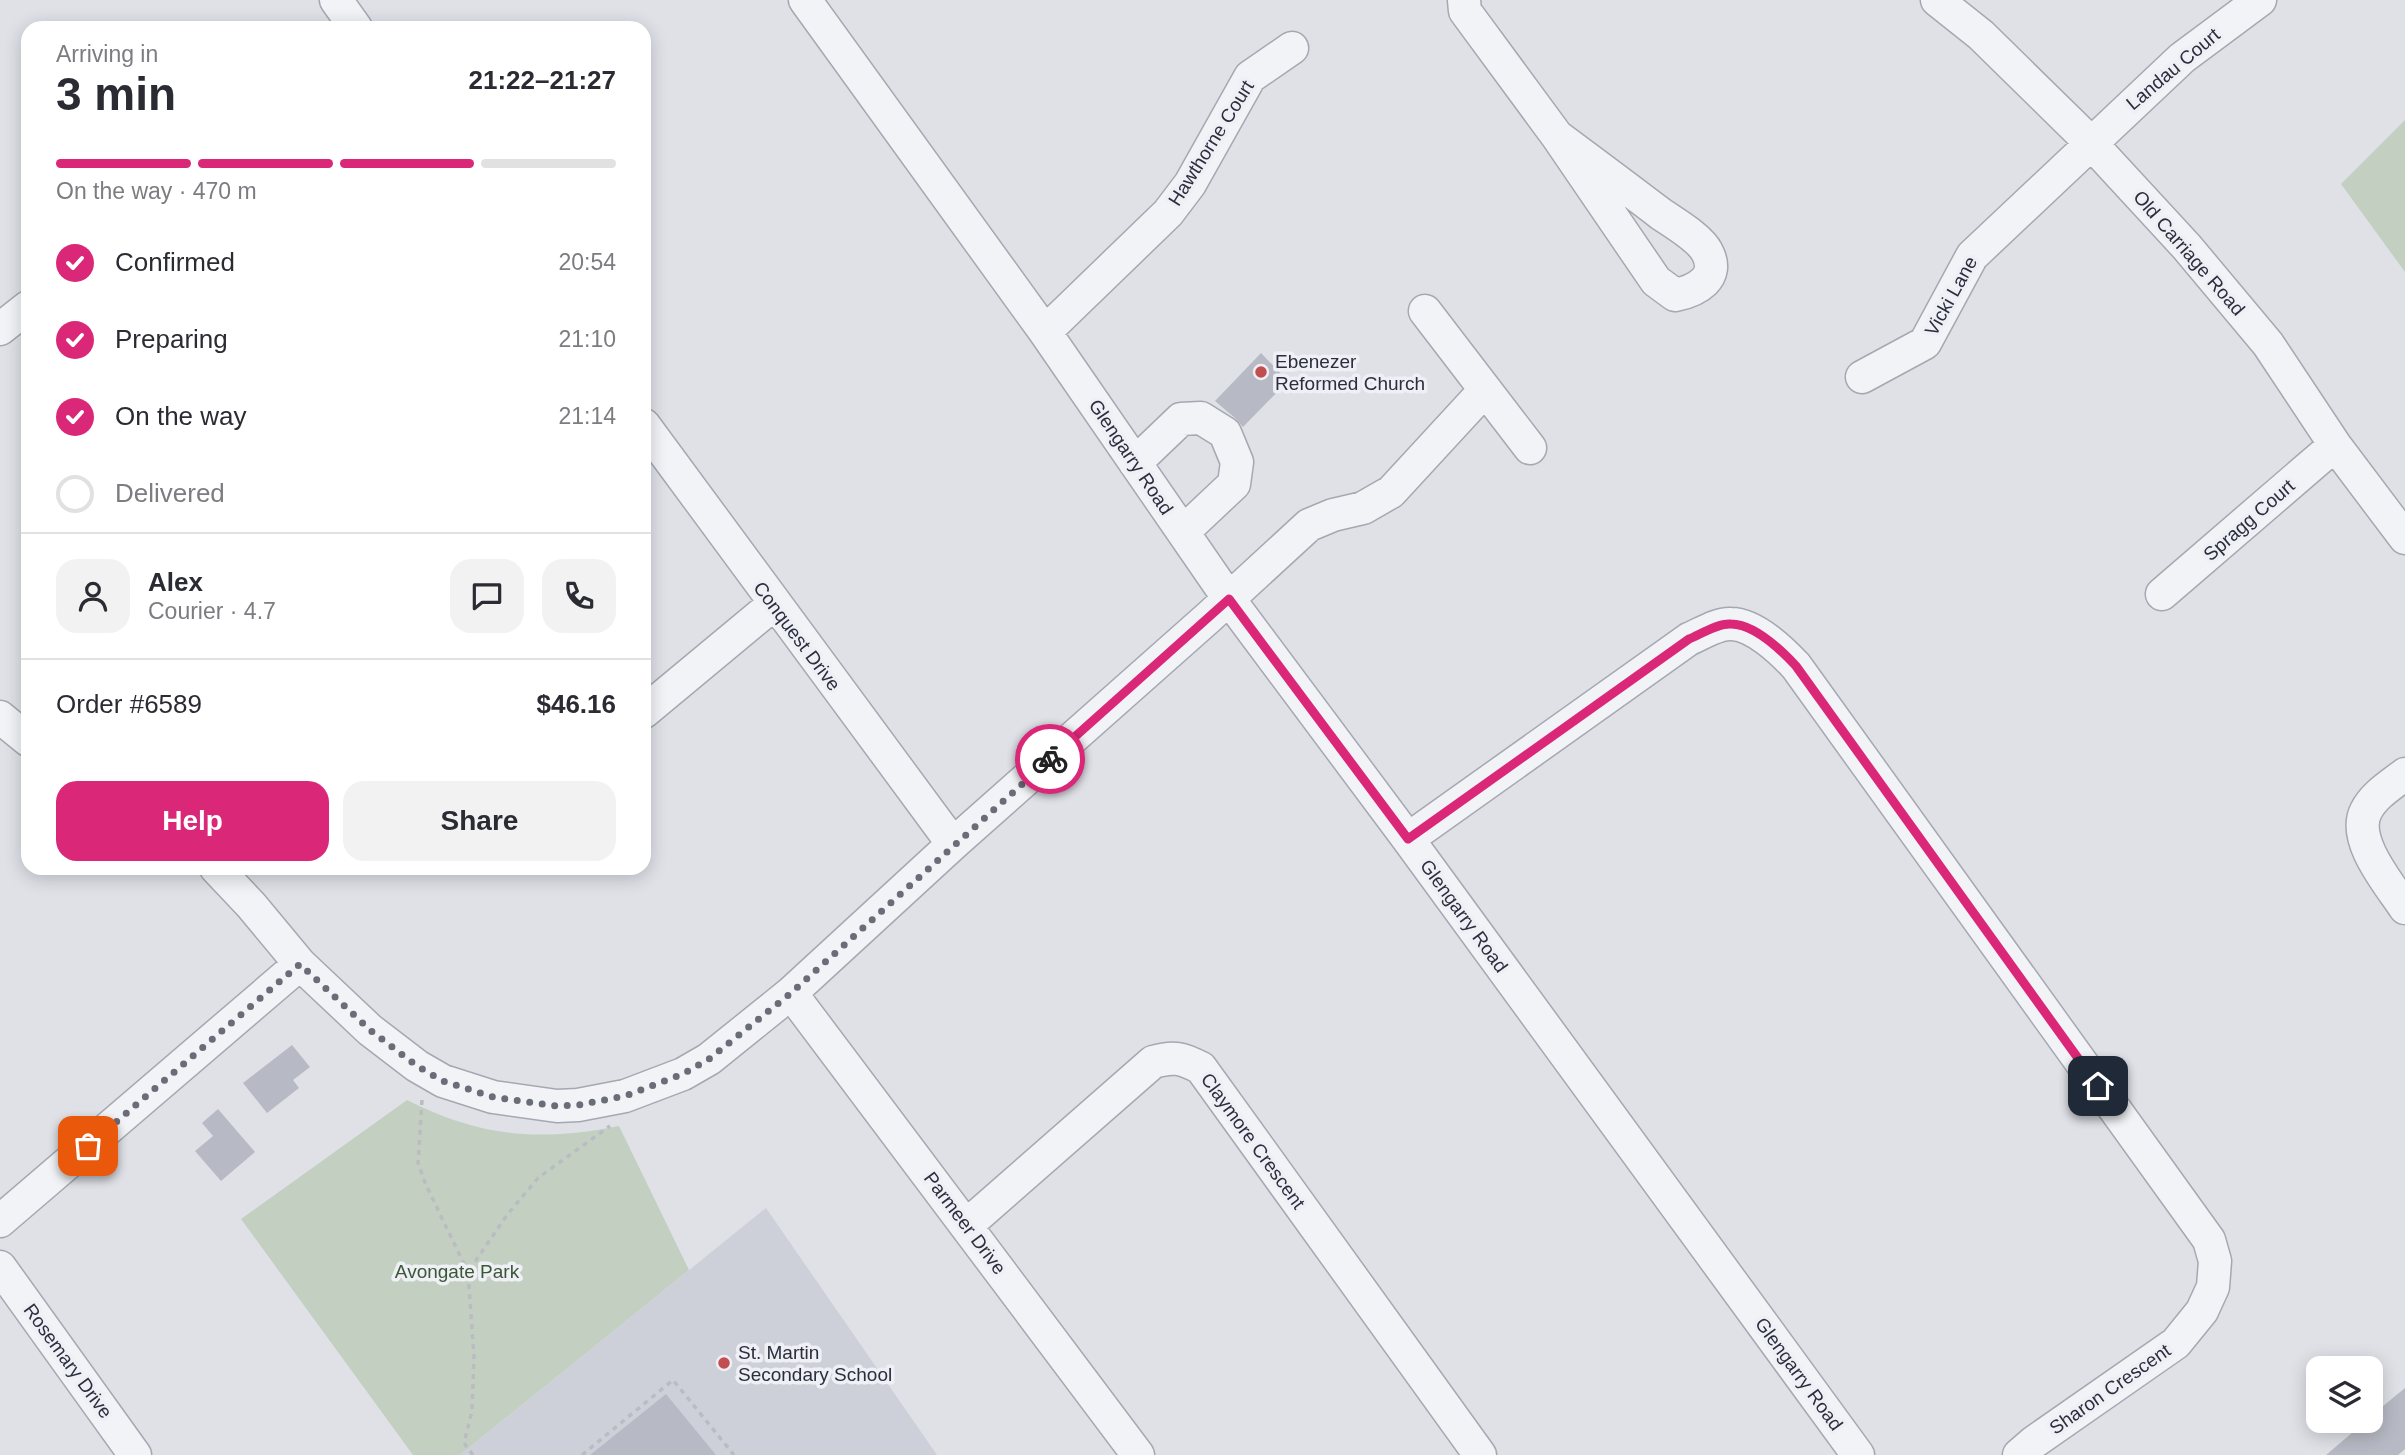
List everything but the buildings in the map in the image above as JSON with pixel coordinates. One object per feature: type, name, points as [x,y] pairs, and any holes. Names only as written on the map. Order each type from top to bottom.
[{"type":"street","points":[[337,0],[351,21]]},
{"type":"street","name":"Glengarry Road","points":[[804,0],[1045,332],[1229,599],[1408,839],[1858,1455]]},
{"type":"street","points":[[1464,0],[1465,11],[1557,136],[1656,281],[1675,295],[1694,291],[1707,280],[1710,262],[1706,250],[1686,232],[1557,136]]},
{"type":"street","name":"Old Carriage Road","points":[[1937,0],[1981,35],[2090,142],[2186,246],[2268,344],[2335,445],[2405,538]]},
{"type":"street","name":"Landau Court","points":[[2090,142],[2182,58],[2259,0]]},
{"type":"street","name":"Hawthorne Court","points":[[1045,332],[1168,213],[1190,184],[1250,77],[1292,48]]},
{"type":"street","name":"Vicki Lane","points":[[1862,377],[1925,343],[1972,256],[2090,142]]},
{"type":"street","points":[[1424,312],[1530,448]]},
{"type":"street","points":[[0,330],[21,313]]},
{"type":"street","points":[[223,875],[300,964],[370,1030],[443,1081],[493,1097],[557,1106],[618,1098],[683,1074],[709,1059],[791,993],[1309,525],[1333,515],[1363,508],[1391,492],[1485,390]]},
{"type":"street","points":[[1135,463],[1181,419],[1201,418],[1225,433],[1237,462],[1234,484],[1183,532]]},
{"type":"street","name":"Conquest Drive","points":[[651,435],[953,844]]},
{"type":"street","name":"Spragg Court","points":[[2162,594],[2335,445]]},
{"type":"street","points":[[651,706],[774,604]]},
{"type":"street","name":"Sharon Crescent","points":[[1408,839],[1689,639],[1731,624],[1753,631],[1777,646],[1804,677],[2209,1240],[2215,1261],[2213,1287],[2202,1311],[2176,1343],[2019,1455]]},
{"type":"street","points":[[0,717],[21,733]]},
{"type":"street","points":[[2405,774],[2378,795],[2365,813],[2362,825],[2365,846],[2405,908]]},
{"type":"street","points":[[0,1221],[300,964]]},
{"type":"street","name":"Parmeer Drive","points":[[791,993],[1138,1455]]},
{"type":"street","name":"Claymore Crescent","points":[[967,1225],[1153,1062],[1167,1058],[1183,1058],[1201,1068],[1480,1455]]},
{"type":"street","name":"Rosemary Drive","points":[[0,1267],[135,1455]]},
{"type":"path","points":[[434,1076],[420,1104],[418,1163],[468,1272],[474,1357],[472,1411],[464,1443],[473,1455]]},
{"type":"path","points":[[468,1272],[507,1215],[538,1178],[611,1126],[618,1098]]},
{"type":"path","points":[[582,1455],[673,1380],[734,1455]]},
{"type":"shaded area","name":"St. Martin Secondary School","points":[[766,1208],[937,1455],[460,1455]]},
{"type":"green space","points":[[2405,120],[2405,272],[2341,184]]},
{"type":"green space","name":"Avongate Park","points":[[407,1100],[460,1122],[510,1133],[562,1134],[619,1126],[689,1270],[460,1455],[413,1455],[241,1219]]},
{"type":"way so far","points":[[88,1146],[300,964],[370,1030],[417,1066],[443,1081],[493,1097],[557,1106],[578,1105],[625,1096],[683,1074],[709,1059],[791,993],[1050,759]]},
{"type":"place","name":"Ebenezer Reformed Church","points":[[1261,372]]},
{"type":"place","name":"St. Martin Secondary School","points":[[724,1363]]},
{"type":"route","points":[[1050,759],[1229,599],[1408,839],[1689,639],[1731,624],[1753,631],[1777,646],[1796,666],[2098,1086]]}]
